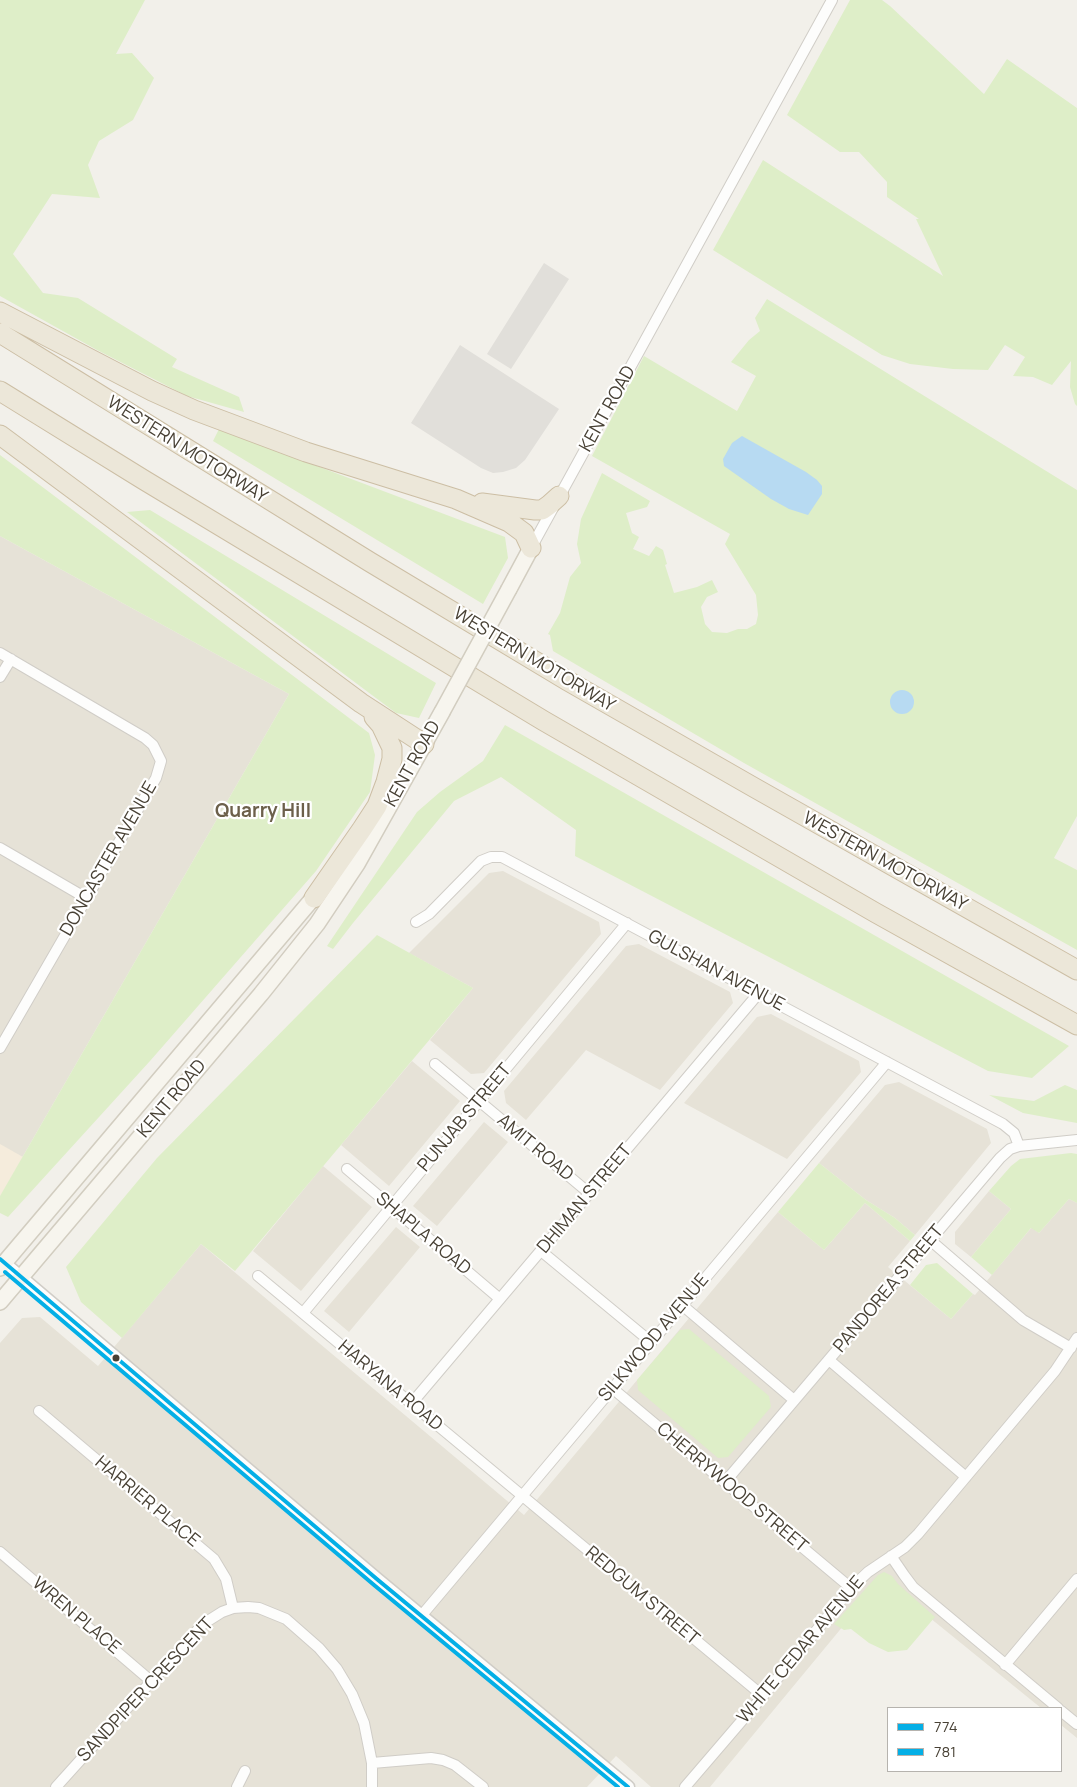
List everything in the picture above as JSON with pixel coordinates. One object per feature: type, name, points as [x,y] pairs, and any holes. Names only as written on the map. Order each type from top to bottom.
[{"type":"highway","points":[[0,312],[143,387],[194,410],[306,452],[456,499],[509,522],[524,533],[531,548]]},
{"type":"highway","name":"WESTERN MOTORWAY","points":[[0,333],[370,562],[568,681],[1077,970]]},
{"type":"highway","points":[[0,391],[544,721],[868,908],[1077,1024]]},
{"type":"highway","points":[[0,435],[360,703],[424,744]]},
{"type":"highway","points":[[456,499],[542,510],[559,496]]},
{"type":"highway","points":[[314,898],[377,806],[390,770],[392,748],[388,737],[381,725],[360,703]]},
{"type":"main road","name":"KENT ROAD","points":[[0,1302],[290,959],[339,893],[358,864],[531,548]]},
{"type":"main road","name":"KENT ROAD","points":[[1,1263],[383,817]]},
{"type":"street","name":"KENT ROAD","points":[[531,548],[832,0]]},
{"type":"street","name":"DONCASTER AVENUE","points":[[0,653],[145,738],[154,745],[160,756],[160,768],[157,776],[1,1043]]},
{"type":"street","points":[[0,677],[11,659]]},
{"type":"street","points":[[0,848],[86,898]]},
{"type":"street","name":"GULSHAN AVENUE","points":[[416,922],[430,914],[481,861],[494,856],[506,859],[1004,1124],[1014,1133],[1019,1146]]},
{"type":"street","name":"PUNJAB STREET","points":[[303,1313],[627,923]]},
{"type":"street","name":"DHIMAN STREET","points":[[411,1404],[758,994]]},
{"type":"street","name":"SILKWOOD AVENUE","points":[[422,1615],[887,1062]]},
{"type":"street","name":"AMIT ROAD","points":[[435,1064],[589,1193]]},
{"type":"street","name":"PANDOREA STREET","points":[[725,1482],[998,1160],[1010,1149],[1019,1146],[1077,1140]]},
{"type":"street","name":"SHAPLA ROAD","points":[[347,1169],[500,1299]]},
{"type":"street","points":[[930,1240],[1022,1320],[1071,1348]]},
{"type":"street","points":[[541,1251],[650,1342]]},
{"type":"street","points":[[1,1263],[21,1277],[378,1580],[628,1787]]},
{"type":"street","name":"HARYANA ROAD","points":[[258,1276],[521,1496]]},
{"type":"street","points":[[682,1305],[794,1400]]},
{"type":"street","name":"WHITE CEDAR AVENUE","points":[[685,1787],[763,1696],[851,1588],[868,1572],[914,1539],[1055,1371],[1077,1338]]},
{"type":"street","points":[[829,1360],[966,1477]]},
{"type":"street","name":"CHERRYWOOD STREET","points":[[612,1388],[851,1588]]},
{"type":"street","name":"HARRIER PLACE","points":[[39,1411],[214,1559],[226,1579],[233,1608]]},
{"type":"street","name":"REDGUM STREET","points":[[521,1496],[763,1696]]},
{"type":"street","name":"WREN PLACE","points":[[0,1552],[151,1681]]},
{"type":"street","points":[[891,1556],[913,1587],[1057,1707]]},
{"type":"street","points":[[1005,1664],[1077,1579]]},
{"type":"street","name":"SANDPIPER CRESCENT","points":[[56,1787],[204,1624],[222,1612],[233,1608],[259,1608],[278,1615],[295,1626],[328,1658],[344,1680],[359,1710],[368,1736],[372,1763],[372,1787]]},
{"type":"street","points":[[1062,1712],[1077,1724]]},
{"type":"street","points":[[372,1763],[431,1758],[443,1760],[455,1765],[483,1787]]},
{"type":"street","points":[[237,1787],[245,1771]]},
{"type":"shaded area","points":[[544,263],[569,279],[511,369],[487,354]]},
{"type":"shaded area","points":[[460,345],[559,409],[525,460],[516,468],[493,473],[481,468],[411,423]]},
{"type":"shaded area","points":[[0,536],[289,694],[0,1196]]},
{"type":"shaded area","points":[[503,871],[599,922],[601,934],[484,1073],[471,1074],[430,1040],[473,988],[409,953],[489,873]]},
{"type":"shaded area","points":[[639,944],[730,992],[733,1003],[660,1090],[586,1050],[526,1120],[506,1103],[504,1091],[626,946]]},
{"type":"shaded area","points":[[771,1014],[859,1061],[861,1072],[787,1159],[684,1103],[757,1017]]},
{"type":"shaded area","points":[[412,1061],[460,1101],[389,1186],[341,1145]]},
{"type":"shaded area","points":[[899,1082],[987,1129],[991,1143],[915,1235],[895,1218],[866,1200],[819,1163],[885,1085]]},
{"type":"shaded area","points":[[484,1122],[508,1142],[437,1226],[413,1206]]},
{"type":"shaded area","points":[[0,1144],[23,1157],[0,1197]]},
{"type":"shaded area","points":[[323,1166],[372,1207],[301,1291],[253,1251]]},
{"type":"shaded area","points":[[989,1191],[1011,1209],[971,1257],[955,1244],[955,1232]]},
{"type":"shaded area","points":[[1069,1199],[1077,1203],[1077,1738],[1062,1726],[1062,1707],[1040,1707],[882,1579],[710,1787],[651,1787],[616,1756],[587,1787],[0,1787],[0,1343],[22,1318],[40,1317],[98,1366],[201,1244],[524,1515],[778,1212],[824,1250],[865,1203],[910,1241],[888,1267],[951,1319],[973,1294],[975,1295],[1032,1227],[1039,1233]]},
{"type":"shaded area","points":[[396,1227],[420,1247],[349,1332],[324,1311]]},
{"type":"green space","points":[[0,0],[145,0],[116,54],[132,53],[154,78],[133,120],[99,141],[88,165],[100,198],[52,194],[13,254],[43,293],[78,298],[177,359],[172,367],[239,397],[244,412],[187,396],[97,350],[0,296]]},
{"type":"green space","points":[[850,0],[882,0],[984,94],[1007,59],[1077,108],[1077,406],[1070,387],[1071,361],[1052,385],[1033,377],[1013,376],[1025,357],[1005,345],[988,370],[953,369],[910,364],[882,355],[713,250],[763,160],[943,276],[916,219],[919,219],[887,197],[887,182],[859,152],[840,152],[787,115]]},
{"type":"green space","points":[[767,299],[1077,490],[1077,816],[1054,858],[1077,870],[1077,950],[744,763],[553,651],[550,635],[548,634],[560,613],[570,577],[581,563],[577,544],[581,519],[602,473],[650,501],[647,507],[626,513],[632,533],[639,537],[633,549],[649,556],[656,546],[663,550],[667,564],[665,565],[674,593],[697,587],[712,580],[718,592],[707,597],[701,607],[705,624],[712,632],[727,633],[738,629],[747,629],[756,624],[758,615],[756,595],[725,544],[730,534],[592,456],[644,356],[737,411],[756,376],[731,362],[749,340],[760,331],[755,318]]},
{"type":"green space","points":[[219,429],[505,537],[508,558],[483,604],[213,441]]},
{"type":"green space","points":[[0,455],[369,733],[375,755],[370,792],[316,871],[150,1061],[8,1217],[0,1213],[0,1196],[289,694],[0,536]]},
{"type":"green space","points":[[150,510],[436,683],[419,718],[396,713],[127,512]]},
{"type":"green space","points":[[505,725],[1069,1046],[1032,1078],[988,1071],[575,856],[576,830],[501,777],[454,801],[333,949],[327,946],[417,812],[440,792],[483,761]]},
{"type":"green space","points":[[377,935],[473,988],[235,1271],[201,1244],[122,1338],[81,1302],[66,1267],[157,1158]]},
{"type":"green space","points":[[1065,1085],[1077,1090],[1077,1123],[1023,1113],[989,1095],[1034,1101]]},
{"type":"green space","points":[[1071,1153],[1077,1154],[1077,1203],[1069,1199],[1039,1233],[1031,1228],[992,1275],[971,1257],[1011,1209],[989,1191],[1011,1166],[1020,1159]]},
{"type":"green space","points":[[819,1163],[866,1200],[895,1218],[915,1235],[910,1241],[865,1203],[824,1250],[778,1212]]},
{"type":"green space","points":[[937,1263],[973,1294],[951,1319],[910,1285],[926,1265]]},
{"type":"green space","points":[[689,1329],[769,1396],[771,1407],[728,1457],[718,1458],[638,1390],[637,1380],[680,1330]]},
{"type":"green space","points":[[884,1572],[892,1576],[898,1584],[935,1617],[907,1650],[888,1652],[869,1643],[851,1629],[844,1630],[834,1624],[878,1575]]},
{"type":"water","points":[[742,436],[817,480],[822,486],[822,494],[808,515],[789,509],[771,499],[724,466],[723,459],[732,443]]},
{"type":"water","points":[[902,690],[907,691],[913,697],[913,707],[907,713],[902,714],[897,713],[891,707],[890,702],[891,697],[897,691]]},
{"type":"transit line","name":"774","points":[[0,1259],[378,1580],[628,1787]]},
{"type":"transit line","name":"781","points":[[5,1272],[374,1585],[618,1787]]},
{"type":"district","name":"Quarry Hill","points":[[263,812]]}]
